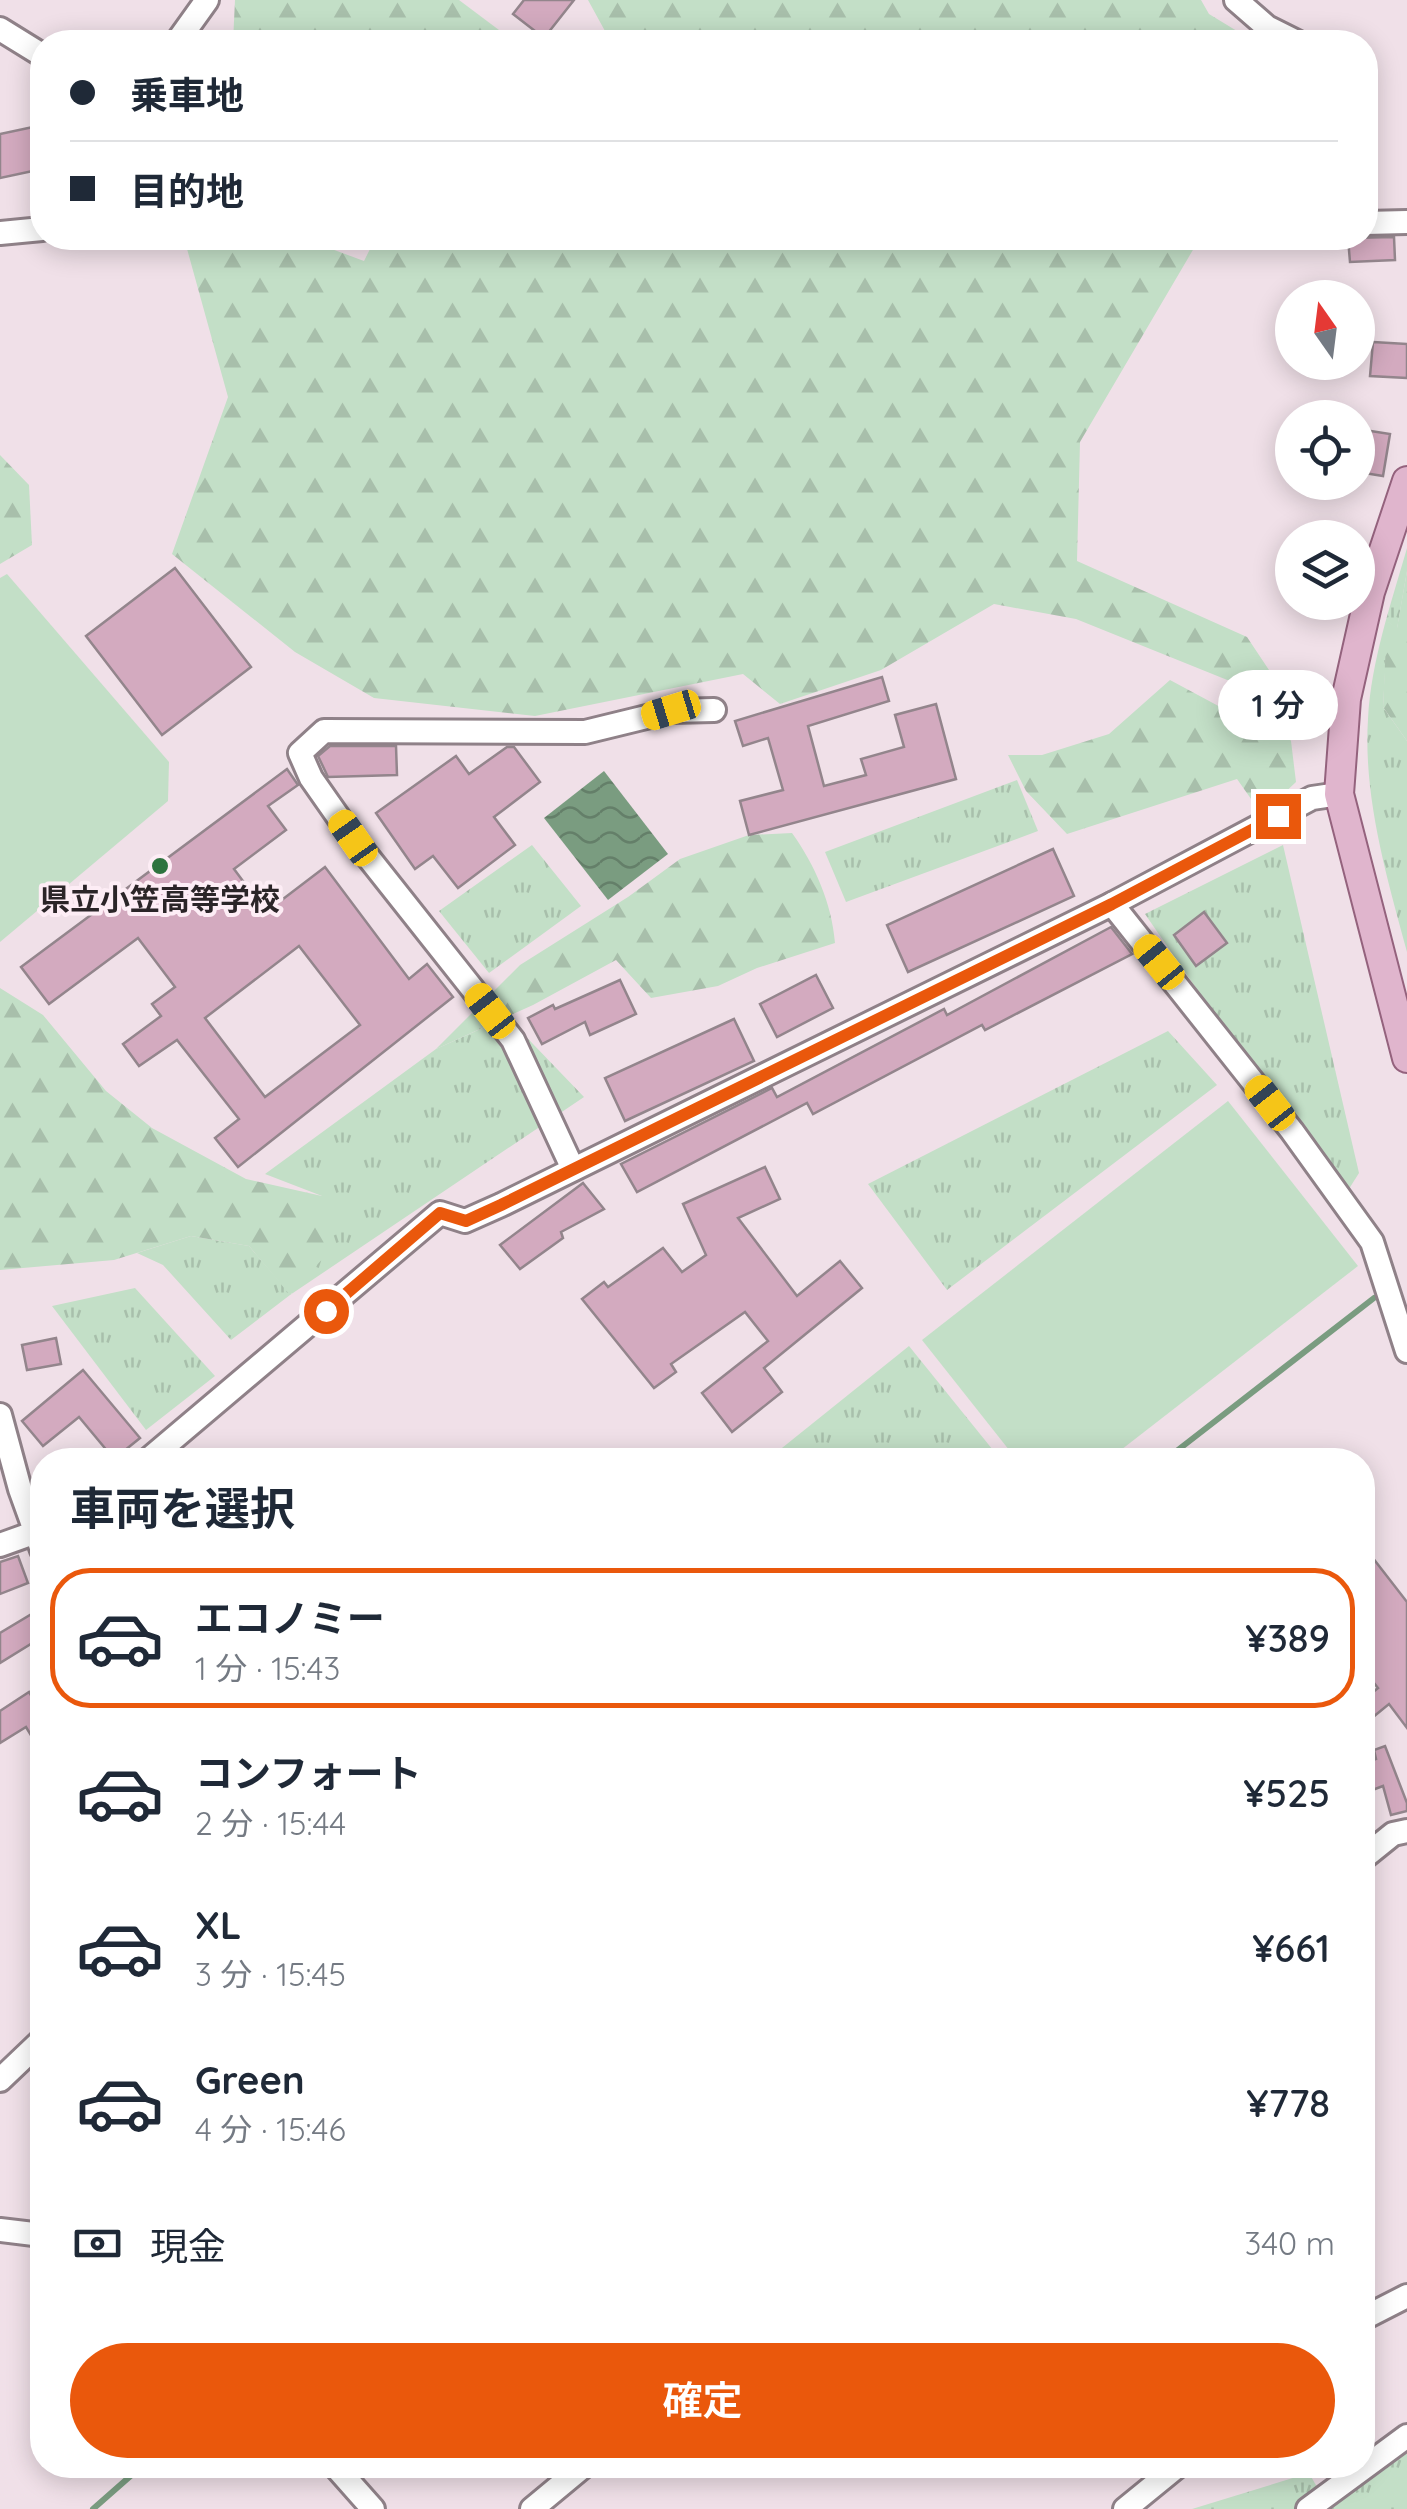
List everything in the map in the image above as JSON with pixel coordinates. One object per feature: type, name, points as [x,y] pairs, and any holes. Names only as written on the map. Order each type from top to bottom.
[{"type":"main road","points":[[1405,1041],[1339,794],[1346,699],[1370,592],[1407,482]]},
{"type":"street","points":[[186,30],[207,0]]},
{"type":"street","points":[[1236,0],[1273,30]]},
{"type":"street","points":[[0,29],[30,48]]},
{"type":"street","points":[[1378,223],[1407,222]]},
{"type":"street","points":[[0,233],[30,230]]},
{"type":"street","points":[[574,1169],[514,1040],[353,838],[311,778],[300,753],[324,730],[585,732],[671,710],[714,710]]},
{"type":"street","points":[[162,1448],[440,1213],[466,1221],[1112,904],[1312,798],[1339,794]]},
{"type":"street","points":[[1112,904],[1292,1131],[1372,1242],[1407,1350]]},
{"type":"street","points":[[0,1416],[30,1512]]},
{"type":"street","points":[[0,1544],[30,1540]]},
{"type":"street","points":[[1375,1849],[1393,1834],[1407,1832]]},
{"type":"street","points":[[0,2080],[30,2051]]},
{"type":"street","points":[[0,2230],[30,2233]]},
{"type":"street","points":[[1375,2312],[1407,2296]]},
{"type":"street","points":[[1375,2460],[1407,2436]]},
{"type":"street","points":[[345,2478],[372,2509]]},
{"type":"street","points":[[532,2509],[569,2478]]},
{"type":"street","points":[[1125,2509],[1163,2478]]},
{"type":"street","points":[[1308,2509],[1350,2478]]},
{"type":"green space","points":[[235,0],[459,0],[499,30],[234,30]]},
{"type":"green space","points":[[588,0],[1201,0],[1209,14],[1235,30],[604,30]]},
{"type":"green space","points":[[187,250],[334,250],[364,261],[370,250],[1193,250],[1080,442],[1077,561],[1247,637],[1273,676],[1262,694],[1076,619],[994,604],[881,670],[780,704],[743,674],[535,716],[374,698],[295,652],[172,554],[228,397]]},
{"type":"green space","points":[[0,455],[29,485],[32,545],[0,564]]},
{"type":"green space","points":[[1407,548],[1397,629],[1388,622],[1383,707],[1407,741],[1407,952],[1378,837],[1367,748],[1373,676]]},
{"type":"green space","points":[[1407,571],[1407,741],[1383,707],[1387,621],[1397,628]]},
{"type":"green space","points":[[7,574],[169,762],[168,801],[0,942],[0,578]]},
{"type":"green space","points":[[1170,680],[1224,709],[1272,712],[1291,741],[1296,782],[1278,799],[1256,806],[1237,779],[1067,834],[1026,791],[1008,755],[1042,755],[1109,734]]},
{"type":"green space","points":[[1017,780],[1038,831],[846,902],[825,852]]},
{"type":"green space","points":[[792,833],[821,885],[835,943],[757,968],[718,986],[651,998],[616,960],[533,1005],[436,1049],[520,965],[680,859],[749,835]]},
{"type":"green space","points":[[532,845],[581,906],[489,973],[439,911]]},
{"type":"green space","points":[[1283,845],[1359,1173],[1342,1200],[1145,914]]},
{"type":"green space","points":[[0,988],[43,1015],[106,1091],[152,1128],[246,1179],[322,1196],[325,1256],[290,1295],[249,1246],[191,1236],[114,1260],[0,1270]]},
{"type":"green space","points":[[507,1017],[584,1097],[291,1294],[322,1196],[265,1174],[436,1049]]},
{"type":"green space","points":[[1168,1031],[1217,1085],[947,1290],[868,1184]]},
{"type":"green space","points":[[1228,1101],[1358,1266],[1123,1448],[1008,1448],[922,1340]]},
{"type":"green space","points":[[191,1236],[249,1246],[291,1295],[231,1340],[163,1265],[137,1253]]},
{"type":"green space","points":[[135,1288],[215,1376],[146,1430],[52,1306]]},
{"type":"green space","points":[[909,1346],[991,1448],[782,1448]]},
{"type":"green space","points":[[1407,2450],[1407,2509],[1326,2509],[1369,2478],[1375,2478],[1375,2473]]},
{"type":"green space","points":[[1293,2478],[1312,2478],[1321,2494],[1302,2509],[1192,2509]]},
{"type":"water","points":[[604,771],[668,854],[608,900],[544,818]]},
{"type":"building","points":[[524,0],[574,0],[550,30],[534,30],[513,14]]},
{"type":"building","points":[[30,128],[30,172],[0,178],[0,134]]},
{"type":"building","points":[[1378,237],[1394,237],[1395,260],[1350,262],[1349,250],[1378,250]]},
{"type":"building","points":[[1375,342],[1407,344],[1407,378],[1375,376]]},
{"type":"building","points":[[1375,432],[1390,434],[1383,476],[1375,475]]},
{"type":"building","points":[[175,568],[251,667],[162,735],[86,636]]},
{"type":"building","points":[[882,677],[889,701],[808,726],[824,786],[866,775],[861,759],[904,747],[895,715],[936,704],[956,779],[749,835],[740,801],[783,790],[768,738],[743,746],[735,721]]},
{"type":"building","points":[[330,746],[396,746],[397,775],[328,777],[318,756]]},
{"type":"building","points":[[507,747],[514,747],[540,782],[494,817],[515,845],[458,888],[433,856],[415,869],[376,813],[456,756],[469,774]]},
{"type":"building","points":[[287,769],[298,785],[268,806],[286,830],[234,869],[266,912],[325,867],[409,979],[427,964],[453,997],[238,1167],[215,1138],[239,1119],[177,1040],[139,1066],[123,1044],[161,1016],[152,1004],[175,987],[138,938],[49,1004],[21,967]],"holes":[[[299,946],[360,1025],[265,1097],[205,1018]]]},
{"type":"building","points":[[1053,849],[1074,896],[908,972],[887,925]]},
{"type":"building","points":[[1204,912],[1227,943],[1196,966],[1174,935]]},
{"type":"building","points":[[1111,927],[1132,954],[985,1030],[982,1025],[813,1114],[807,1103],[637,1192],[621,1164],[772,1088],[777,1097],[944,1009],[947,1015]]},
{"type":"building","points":[[816,975],[833,1008],[777,1037],[760,1004]]},
{"type":"building","points":[[620,980],[636,1014],[590,1035],[585,1022],[542,1044],[528,1018]]},
{"type":"building","points":[[734,1019],[754,1061],[625,1121],[605,1078]]},
{"type":"building","points":[[765,1167],[780,1199],[738,1218],[797,1296],[840,1261],[862,1288],[764,1368],[782,1392],[732,1432],[702,1393],[768,1341],[745,1312],[671,1364],[676,1372],[654,1388],[582,1299],[604,1282],[608,1287],[663,1248],[682,1272],[706,1255],[683,1204]]},
{"type":"building","points":[[583,1183],[604,1209],[561,1232],[563,1238],[520,1269],[500,1245]]},
{"type":"building","points":[[56,1338],[61,1364],[27,1370],[22,1345]]},
{"type":"building","points":[[83,1370],[140,1438],[128,1448],[105,1448],[79,1417],[43,1446],[22,1421]]},
{"type":"building","points":[[18,1556],[28,1583],[0,1594],[0,1562]]},
{"type":"building","points":[[1375,1561],[1407,1602],[1407,1728],[1389,1704],[1375,1715]]},
{"type":"building","points":[[30,1615],[30,1644],[0,1663],[0,1633]]},
{"type":"building","points":[[29,1692],[30,1734],[26,1727],[0,1743],[0,1711]]},
{"type":"building","points":[[1385,1746],[1407,1811],[1391,1815],[1383,1786],[1375,1789],[1375,1750]]},
{"type":"waterway","points":[[1180,1448],[1374,1298]]},
{"type":"waterway","points":[[93,2509],[128,2478]]},
{"type":"place","name":"県立小笠高等学校","points":[[160,866]]},
{"type":"route","points":[[326,1311],[440,1213],[466,1221],[501,1205],[1112,904],[1278,816]]}]
